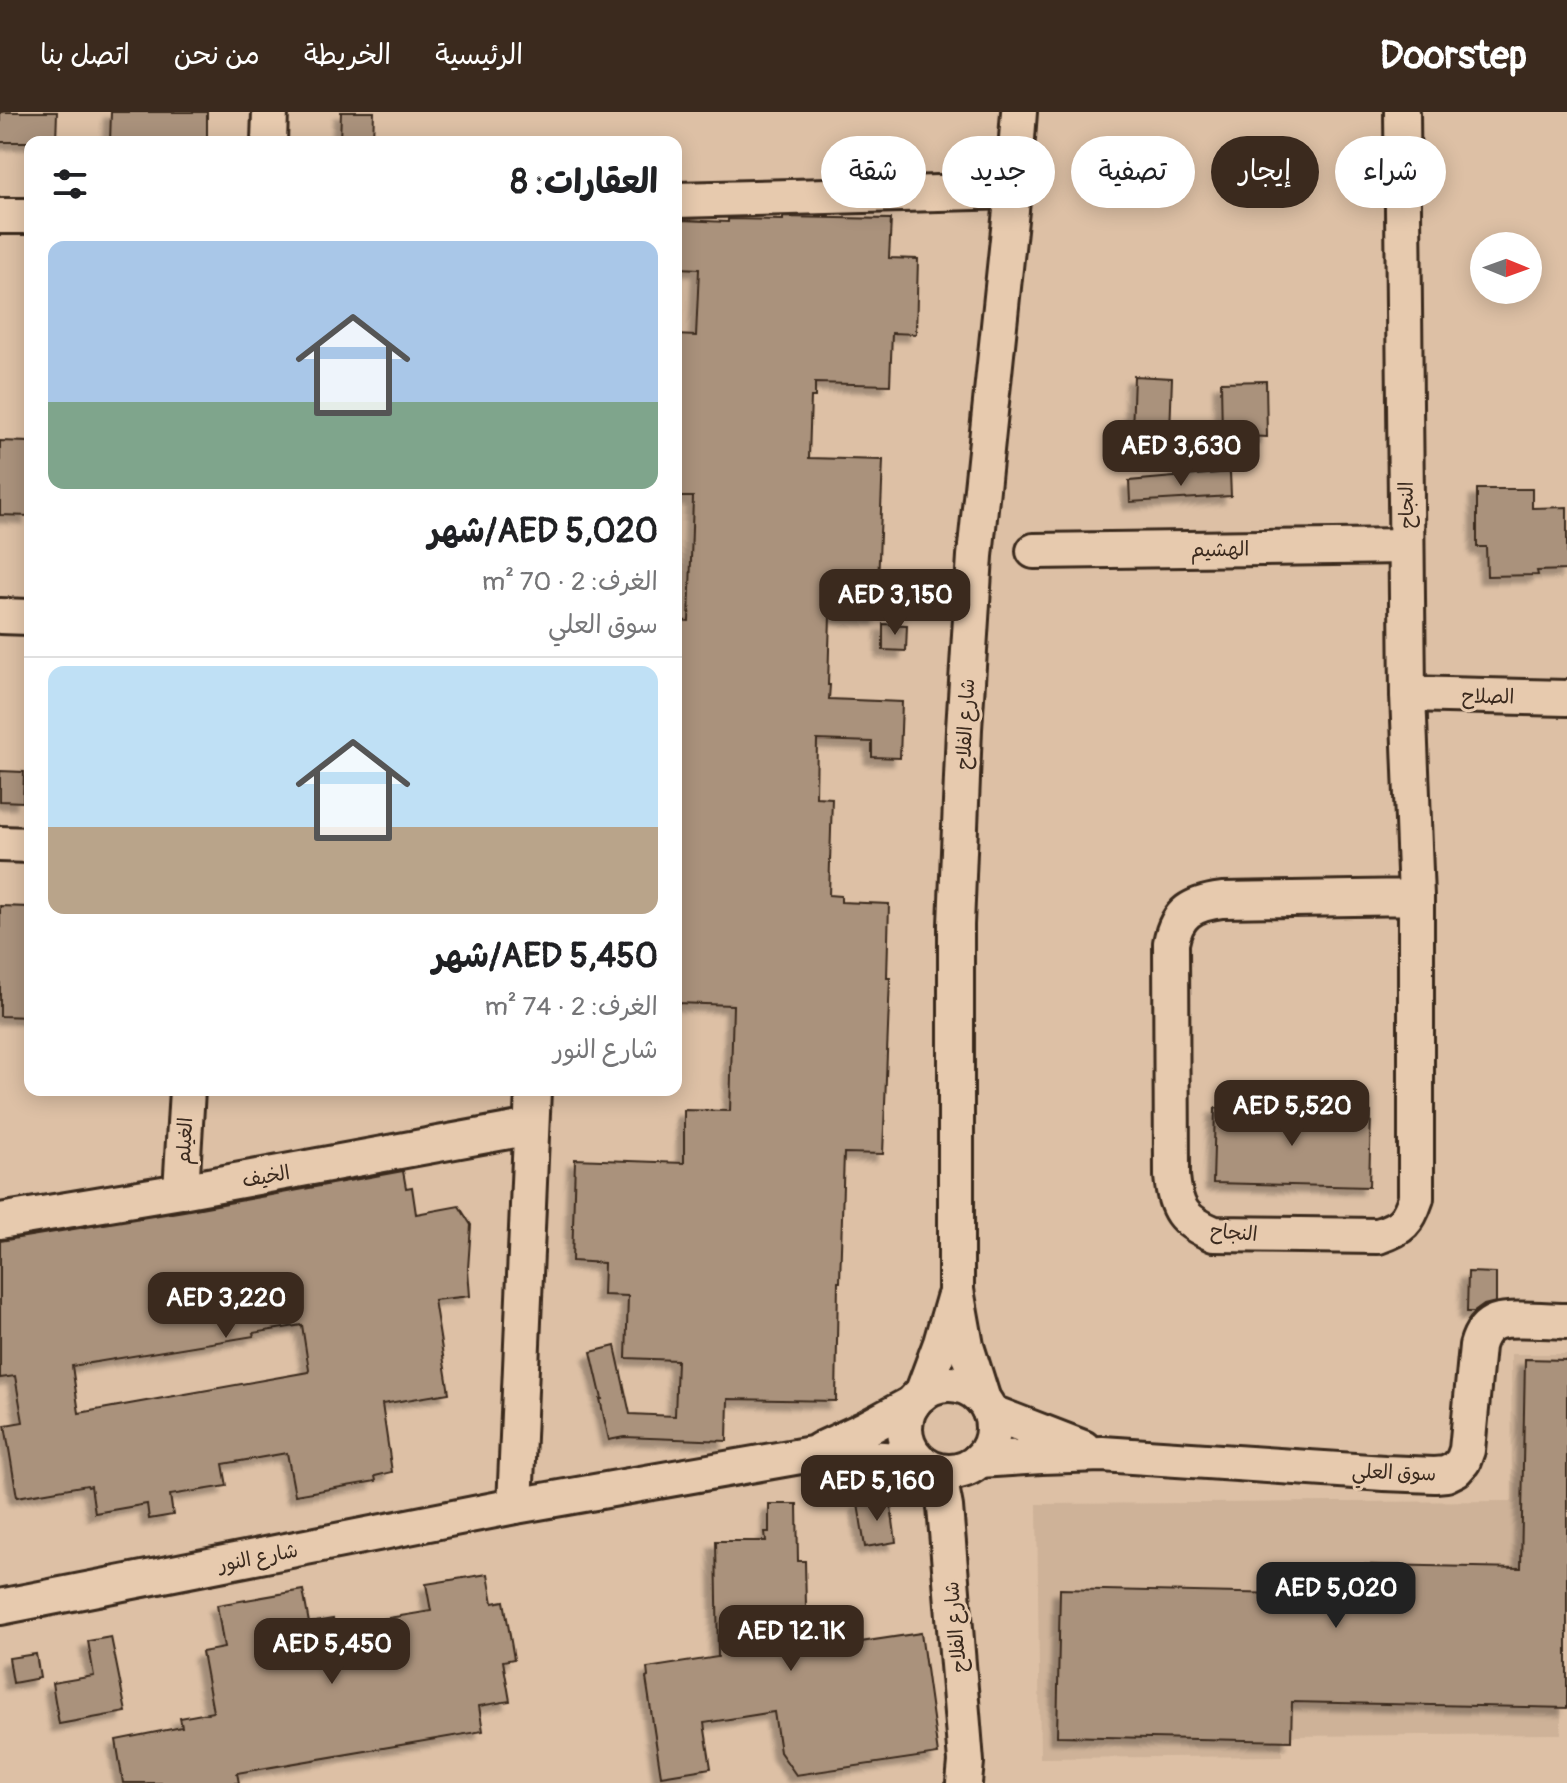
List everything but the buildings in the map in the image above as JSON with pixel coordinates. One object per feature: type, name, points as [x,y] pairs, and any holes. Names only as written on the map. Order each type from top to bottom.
[{"type":"street","points":[[269,136],[270,112]]},
{"type":"street","name":"شارع الفلاح","points":[[1017,136],[1019,112]]},
{"type":"street","name":"النجاح","points":[[1402,112],[1408,694],[1416,897],[1416,1198],[1410,1216],[1396,1230],[1378,1236],[1214,1234],[1196,1227],[1182,1213],[1174,1195],[1172,1176],[1171,943],[1181,916],[1193,907],[1222,900],[1416,897]]},
{"type":"street","points":[[682,200],[942,193]]},
{"type":"street","name":"شارع الفلاح","points":[[986,1406],[966,1346],[956,1290],[956,925],[975,556],[1011,208]]},
{"type":"street","points":[[0,216],[24,216]]},
{"type":"street","name":"الهشيم","points":[[1034,551],[1406,546]]},
{"type":"street","points":[[0,616],[24,617]]},
{"type":"street","name":"الصلاح","points":[[1408,694],[1567,698]]},
{"type":"street","points":[[0,844],[24,845]]},
{"type":"street","name":"الغيلم","points":[[181,1191],[187,1096]]},
{"type":"street","points":[[515,1506],[533,1096]]},
{"type":"street","name":"الخيف","points":[[0,1221],[531,1127]]},
{"type":"street","name":"شارع الفلاح","points":[[917,1399],[941,1343],[956,1290]]},
{"type":"street","name":"سوق العلي","points":[[979,1460],[1102,1454],[1384,1473],[1446,1474],[1463,1461],[1467,1450],[1477,1346],[1487,1327],[1507,1321],[1567,1321]]},
{"type":"street","points":[[954,1385],[970,1389],[986,1406],[993,1424],[988,1450],[964,1470],[951,1472],[931,1468],[915,1455],[908,1443],[905,1429],[907,1416],[917,1399],[937,1386],[954,1385]]},
{"type":"street","name":"شارع النور","points":[[812,1454],[863,1430],[917,1399]]},
{"type":"street","name":"سوق العلي","points":[[986,1406],[1102,1454]]},
{"type":"street","name":"شارع النور","points":[[0,1607],[515,1506],[812,1454],[869,1457],[931,1468]]},
{"type":"street","name":"شارع الفلاح","points":[[931,1468],[946,1525],[966,1762],[964,1783]]},
{"type":"shaded area","points":[[1511,1354],[1567,1354],[1567,1699],[1561,1699],[1561,1734],[1282,1736],[1282,1756],[1040,1758],[1037,1504],[1512,1501]]}]
